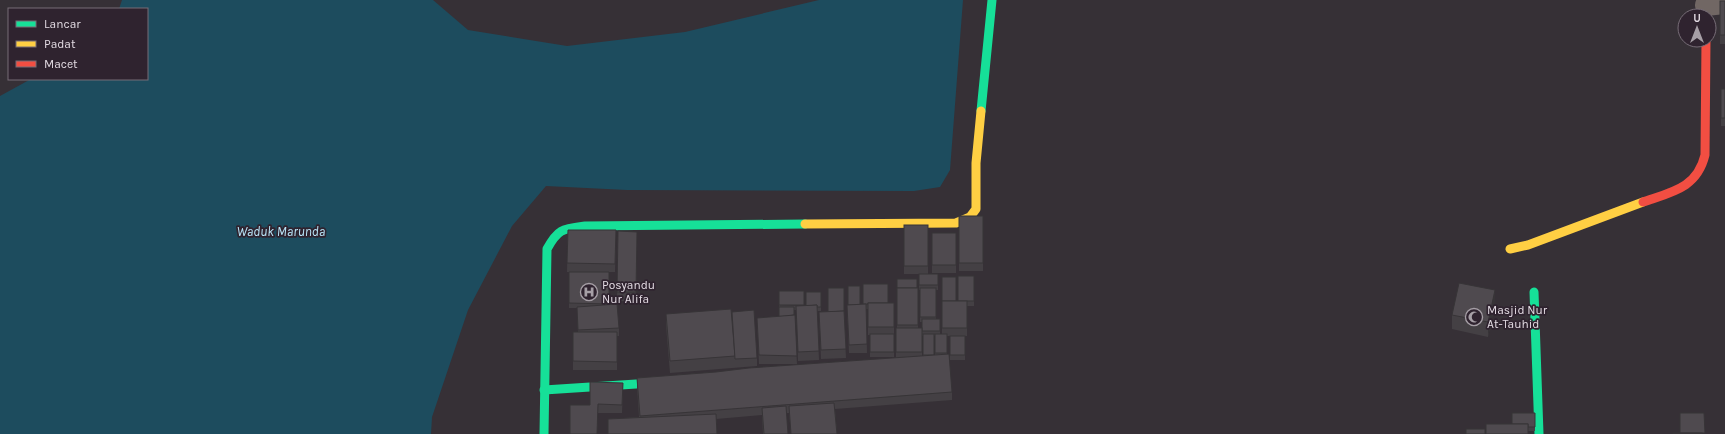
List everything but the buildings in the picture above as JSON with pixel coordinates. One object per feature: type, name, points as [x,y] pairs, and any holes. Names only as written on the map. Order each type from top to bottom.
[{"type":"street","points":[[544,434],[547,249],[554,235],[568,228],[585,226],[956,223],[968,219],[974,215],[976,209],[976,163],[992,0]]},
{"type":"street","points":[[1510,249],[1528,244],[1680,189],[1697,176],[1703,164],[1705,155],[1706,48]]},
{"type":"street","points":[[1534,292],[1539,434]]},
{"type":"street","points":[[544,390],[676,381]]},
{"type":"water","name":"Waduk Marunda","points":[[122,0],[433,0],[468,30],[567,46],[685,32],[819,0],[963,0],[950,170],[940,187],[914,191],[627,190],[546,186],[512,226],[468,310],[432,417],[431,434],[0,434],[0,96],[29,80],[148,80],[148,8],[119,8]]},
{"type":"traffic: fast","points":[[981,111],[992,0]]},
{"type":"traffic: fast","points":[[544,434],[547,249],[554,237],[566,229],[585,226],[805,224]]},
{"type":"traffic: fast","points":[[1534,292],[1539,434]]},
{"type":"traffic: fast","points":[[544,390],[667,382]]},
{"type":"traffic: slow","points":[[805,224],[956,223],[970,217],[976,209],[976,163],[981,111]]},
{"type":"traffic: slow","points":[[1510,249],[1528,245],[1643,202]]},
{"type":"traffic: jam","points":[[1643,202],[1682,187],[1690,182],[1701,166],[1705,155],[1706,48]]},
{"type":"place","name":"Posyandu Nur Alifa","points":[[589,292]]},
{"type":"place","name":"Masjid Nur At-Tauhid","points":[[1474,317]]}]
